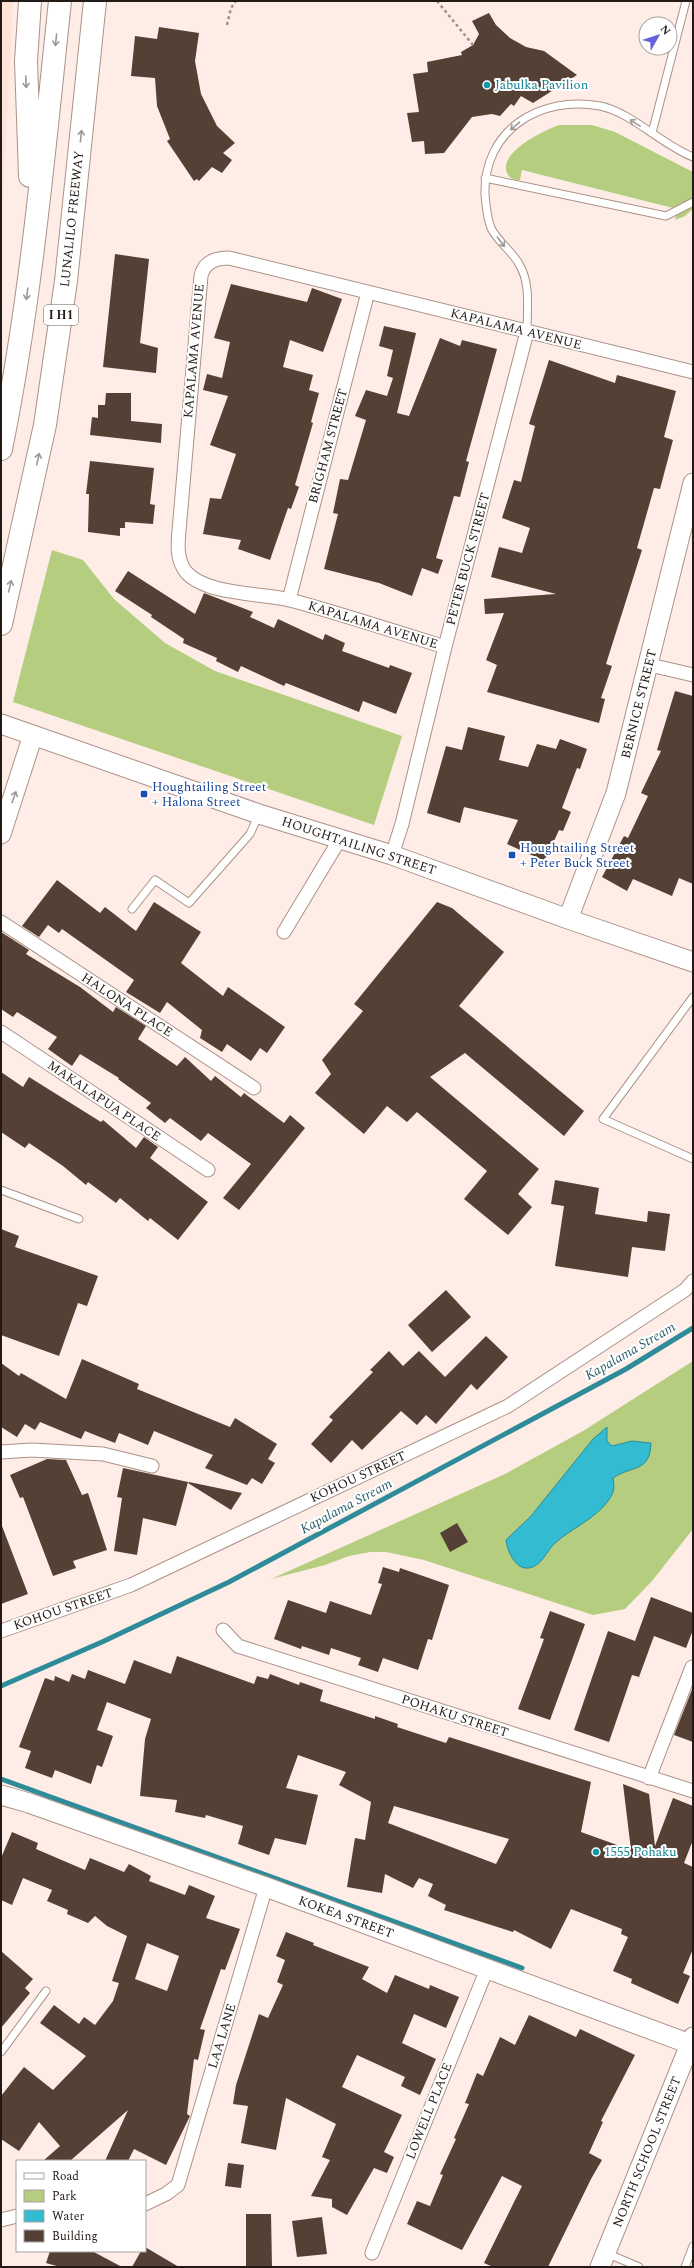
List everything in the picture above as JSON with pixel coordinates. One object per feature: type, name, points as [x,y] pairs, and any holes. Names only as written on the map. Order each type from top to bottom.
[{"type":"highway","points":[[30,1],[26,61],[33,255]]},
{"type":"highway","name":"I H1","points":[[1,449],[15,381],[33,255],[60,1]]},
{"type":"highway","name":"LUNALILO FREEWAY","points":[[1,624],[45,425],[66,281],[95,1]]},
{"type":"street","name":"KAPALAMA AVENUE","points":[[445,647],[289,600],[233,592],[202,583],[185,571],[179,559],[180,519],[202,273],[212,261],[229,258],[693,372]]},
{"type":"street","name":"BRIGHAM STREET","points":[[289,600],[368,292]]},
{"type":"street","name":"PETER BUCK STREET","points":[[392,855],[402,824],[445,647],[527,332]]},
{"type":"street","name":"BERNICE STREET","points":[[568,920],[616,793],[650,665],[693,483]]},
{"type":"street","points":[[650,665],[693,675]]},
{"type":"street","name":"HOUGHTAILING STREET","points":[[1,724],[259,814],[392,855],[568,920],[693,962]]},
{"type":"street","points":[[1,834],[33,735]]},
{"type":"street","points":[[284,932],[340,839]]},
{"type":"street","name":"HALONA PLACE","points":[[1,922],[254,1088]]},
{"type":"street","name":"MAKALAPUA PLACE","points":[[1,1032],[208,1170]]},
{"type":"street","name":"KOHOU STREET","points":[[1,1631],[131,1585],[508,1406],[685,1290],[693,1281]]},
{"type":"street","points":[[1,1452],[32,1450],[103,1454],[152,1466]]},
{"type":"street","name":"POHAKU STREET","points":[[223,1630],[238,1646],[693,1791]]},
{"type":"street","points":[[649,1778],[692,1667]]},
{"type":"street","name":"KOKEA STREET","points":[[1,1795],[29,1803],[266,1887],[487,1969],[691,2041]]},
{"type":"street","name":"LAA LANE","points":[[146,2204],[166,2194],[178,2185],[266,1887]]},
{"type":"street","name":"LOWELL PLACE","points":[[372,2253],[487,1969]]},
{"type":"street","name":"NORTH SCHOOL STREET","points":[[603,2260],[691,2041]]},
{"type":"street","points":[[1,2220],[16,2216]]},
{"type":"lane","points":[[652,133],[686,1]]},
{"type":"lane","points":[[527,332],[527,285],[520,264],[492,228],[486,205],[485,178],[490,157],[500,141],[516,124],[537,111],[568,103],[602,106],[627,118],[676,150],[693,157]]},
{"type":"lane","points":[[485,178],[666,216],[693,202]]},
{"type":"lane","points":[[132,909],[155,880],[189,903],[250,834],[259,814]]},
{"type":"lane","points":[[693,997],[603,1119],[693,1159]]},
{"type":"lane","points":[[1,1190],[78,1219]]},
{"type":"lane","points":[[1,2052],[46,1991]]},
{"type":"lane","points":[[685,2267],[693,2246]]},
{"type":"lane","points":[[603,2260],[639,2267]]},
{"type":"path","points":[[227,25],[231,8],[236,1]]},
{"type":"path","points":[[437,1],[473,45]]},
{"type":"shaded area","points":[[1,1],[13,1],[1,233]]},
{"type":"green space","points":[[559,125],[592,125],[615,132],[693,172],[693,209],[685,216],[675,220],[677,209],[522,170],[520,180],[509,177],[506,165],[509,157],[524,143]]},
{"type":"green space","points":[[52,550],[83,560],[114,599],[165,643],[215,671],[402,736],[374,825],[13,702]]},
{"type":"green space","points":[[693,1361],[693,1529],[652,1581],[625,1609],[593,1615],[424,1560],[386,1552],[370,1552],[349,1556],[325,1565],[271,1579],[505,1474],[583,1431]]},
{"type":"water","points":[[607,1427],[607,1441],[612,1446],[632,1441],[651,1443],[650,1453],[644,1464],[613,1478],[613,1493],[603,1507],[555,1543],[541,1561],[534,1567],[524,1568],[520,1566],[510,1554],[506,1540],[531,1516],[593,1439]]},
{"type":"building","name":"Jabulka Pavilion","points":[[489,13],[496,25],[510,38],[526,47],[544,51],[577,75],[533,103],[521,96],[514,106],[511,104],[500,116],[492,114],[472,117],[444,153],[425,154],[424,141],[412,142],[407,113],[419,112],[413,74],[428,72],[427,62],[462,55],[461,52],[473,45],[479,34],[472,21]]},
{"type":"building","points":[[159,27],[199,33],[195,61],[201,94],[217,126],[235,143],[223,153],[232,160],[222,173],[212,167],[199,181],[197,179],[194,181],[167,141],[170,139],[157,106],[155,78],[131,76],[135,36],[157,39]]},
{"type":"building","points":[[115,254],[149,259],[140,343],[158,348],[156,373],[103,367]]},
{"type":"building","points":[[231,284],[307,302],[312,288],[342,299],[323,352],[290,340],[283,367],[313,375],[309,390],[319,393],[311,422],[313,423],[295,485],[299,487],[291,509],[288,508],[270,560],[238,549],[241,540],[203,534],[210,498],[221,499],[236,454],[210,445],[228,396],[203,390],[207,374],[222,378],[230,342],[214,338]]},
{"type":"building","points":[[384,326],[416,333],[397,413],[409,416],[440,338],[460,346],[462,340],[497,349],[466,461],[469,462],[460,497],[454,496],[436,558],[443,560],[438,574],[422,568],[412,596],[379,583],[324,569],[338,514],[333,513],[340,479],[348,480],[366,420],[355,416],[366,390],[387,396],[393,378],[387,376],[393,350],[379,346]]},
{"type":"building","points":[[549,360],[615,383],[617,375],[676,391],[664,437],[673,440],[660,489],[654,488],[637,548],[642,550],[606,664],[612,666],[601,698],[605,699],[599,723],[487,692],[497,665],[486,660],[504,613],[485,614],[484,599],[556,594],[491,577],[499,547],[522,553],[530,528],[502,518],[514,480],[521,482],[535,426],[529,424]]},
{"type":"building","points":[[106,393],[131,393],[131,421],[162,424],[161,443],[90,435],[92,417],[98,418],[98,405],[105,405]]},
{"type":"building","points":[[90,461],[154,468],[150,504],[155,505],[153,524],[125,522],[125,528],[120,528],[120,536],[88,532],[89,494],[86,494]]},
{"type":"building","points":[[128,571],[195,614],[204,593],[253,612],[250,617],[274,628],[278,619],[323,640],[325,634],[345,643],[342,651],[389,668],[390,665],[412,673],[396,714],[363,701],[359,712],[286,683],[284,686],[241,666],[238,672],[216,661],[217,658],[183,643],[184,639],[151,617],[152,615],[115,591]]},
{"type":"building","points":[[675,691],[693,696],[693,884],[679,878],[672,896],[633,879],[627,891],[602,877],[624,836],[628,838],[648,796],[641,793],[661,751],[657,750]]},
{"type":"building","points":[[468,727],[505,736],[499,760],[528,767],[537,744],[556,749],[560,739],[587,749],[580,769],[577,768],[562,808],[571,812],[563,831],[559,830],[545,861],[507,844],[518,820],[464,807],[460,823],[427,813],[446,746],[462,750]]},
{"type":"building","points":[[57,880],[100,913],[105,907],[136,931],[154,902],[201,932],[181,963],[223,996],[228,987],[285,1027],[267,1053],[260,1048],[251,1061],[227,1044],[222,1052],[200,1038],[202,1030],[167,1002],[160,1013],[126,992],[134,980],[62,929],[59,933],[48,925],[39,937],[22,926]]},
{"type":"building","points":[[437,902],[452,908],[504,952],[459,1006],[584,1111],[564,1136],[465,1053],[430,1077],[539,1169],[518,1194],[532,1207],[508,1235],[464,1199],[487,1171],[417,1112],[407,1122],[387,1106],[364,1134],[315,1093],[331,1074],[322,1060],[363,1011],[354,1004]]},
{"type":"building","points":[[1,932],[29,950],[26,954],[80,987],[113,1012],[116,1007],[146,1026],[138,1039],[177,1066],[185,1057],[211,1081],[215,1076],[241,1097],[244,1093],[284,1123],[290,1115],[305,1128],[239,1210],[223,1198],[251,1164],[208,1133],[201,1141],[170,1118],[165,1123],[146,1108],[151,1103],[118,1079],[119,1078],[80,1054],[72,1066],[48,1049],[57,1037],[17,1012],[13,1017],[1,1009]]},
{"type":"building","points":[[1,1072],[23,1087],[29,1077],[101,1122],[103,1120],[136,1148],[144,1137],[158,1147],[150,1158],[208,1202],[178,1240],[150,1218],[148,1221],[120,1198],[116,1203],[88,1182],[86,1185],[63,1166],[29,1143],[25,1148],[1,1132]]},
{"type":"building","points":[[555,1180],[599,1188],[595,1214],[647,1222],[648,1211],[670,1214],[665,1251],[632,1247],[628,1277],[555,1266],[564,1206],[551,1204]]},
{"type":"building","points":[[1,1229],[19,1236],[15,1247],[98,1276],[87,1306],[78,1303],[59,1356],[1,1335]]},
{"type":"building","points":[[446,1290],[471,1317],[432,1352],[408,1325]]},
{"type":"building","points":[[486,1336],[508,1357],[477,1390],[471,1384],[436,1424],[426,1415],[417,1425],[401,1411],[362,1450],[352,1440],[331,1463],[311,1444],[333,1420],[329,1417],[373,1372],[370,1370],[389,1351],[403,1366],[419,1351],[445,1377]]},
{"type":"building","points":[[82,1359],[139,1384],[137,1389],[230,1427],[235,1418],[277,1444],[268,1459],[275,1463],[262,1484],[252,1478],[247,1485],[205,1468],[213,1455],[154,1431],[148,1445],[119,1433],[115,1443],[85,1431],[81,1439],[40,1422],[35,1430],[25,1424],[17,1437],[1,1427],[1,1363],[19,1376],[21,1373],[66,1399]]},
{"type":"building","points":[[47,1459],[66,1460],[82,1495],[88,1493],[107,1550],[73,1561],[76,1568],[53,1576],[23,1497],[20,1498],[10,1475]]},
{"type":"building","points":[[123,1468],[188,1482],[176,1526],[143,1518],[137,1555],[114,1551],[122,1498],[117,1497]]},
{"type":"building","points":[[188,1483],[242,1493],[231,1510]]},
{"type":"building","points":[[457,1523],[468,1542],[450,1552],[440,1533]]},
{"type":"building","points":[[2,1526],[28,1594],[1,1604],[1,1527]]},
{"type":"building","points":[[383,1567],[399,1572],[400,1568],[449,1585],[432,1640],[428,1639],[418,1670],[383,1658],[378,1672],[358,1665],[361,1658],[331,1648],[329,1655],[302,1646],[301,1649],[274,1639],[288,1600],[326,1613],[330,1601],[371,1615],[382,1584],[378,1583]]},
{"type":"building","points":[[651,1597],[693,1613],[693,1630],[686,1648],[654,1636],[639,1677],[632,1675],[609,1742],[574,1730],[608,1631],[635,1641]]},
{"type":"building","points":[[550,1611],[585,1624],[550,1720],[518,1709],[544,1639],[540,1638]]},
{"type":"building","points":[[177,1656],[254,1684],[257,1676],[268,1679],[270,1674],[299,1685],[300,1682],[323,1690],[320,1701],[375,1719],[375,1716],[398,1724],[397,1727],[446,1743],[449,1737],[591,1782],[581,1832],[631,1850],[623,1784],[649,1794],[655,1846],[673,1798],[693,1806],[693,1840],[684,1863],[693,1867],[693,1949],[683,1973],[690,1976],[678,2004],[631,1983],[632,1979],[613,1971],[628,1937],[621,1934],[622,1929],[571,1909],[551,1949],[514,1930],[513,1932],[444,1910],[446,1905],[428,1896],[433,1884],[419,1878],[413,1888],[385,1874],[382,1893],[347,1887],[355,1838],[365,1840],[371,1802],[339,1785],[346,1772],[298,1755],[286,1788],[318,1795],[306,1845],[275,1838],[269,1855],[238,1844],[243,1826],[206,1815],[205,1818],[175,1812],[177,1800],[140,1796],[145,1739],[151,1719],[107,1702],[97,1730],[113,1736],[102,1767],[97,1765],[91,1784],[55,1770],[52,1778],[25,1768],[31,1751],[19,1747],[45,1678],[54,1681],[55,1676],[69,1682],[72,1674],[85,1679],[88,1670],[125,1684],[134,1660],[171,1674]],"holes":[[[394,1806],[509,1839],[496,1864],[388,1823]]]},
{"type":"building","points":[[693,1687],[693,1742],[674,1735]]},
{"type":"building","points":[[12,1832],[38,1843],[36,1849],[85,1870],[90,1858],[124,1872],[129,1864],[151,1876],[149,1881],[185,1895],[189,1885],[215,1896],[206,1918],[240,1929],[225,1970],[221,1969],[200,2029],[205,2030],[198,2060],[194,2059],[187,2114],[190,2116],[166,2165],[134,2149],[128,2160],[105,2160],[128,2110],[71,2160],[44,2160],[60,2146],[39,2122],[19,2151],[1,2139],[1,2096],[24,2067],[53,2090],[86,2056],[40,2023],[54,2005],[79,2024],[84,2017],[95,2025],[113,2001],[119,1983],[112,1981],[127,1936],[107,1926],[95,1916],[88,1923],[67,1914],[68,1910],[47,1901],[52,1890],[23,1878],[12,1905],[1,1900],[1,1858]],"holes":[[[147,1943],[179,1956],[167,1991],[135,1979]]]},
{"type":"building","points":[[286,1932],[314,1943],[313,1945],[369,1967],[362,1979],[387,1993],[395,1975],[429,1989],[430,1985],[459,1997],[446,2028],[414,2014],[402,2043],[436,2059],[420,2095],[401,2086],[405,2077],[357,2055],[342,2087],[402,2115],[384,2152],[394,2157],[387,2173],[374,2168],[347,2215],[332,2207],[332,2199],[311,2196],[330,2160],[322,2157],[336,2124],[286,2098],[276,2150],[241,2143],[248,2106],[233,2104],[236,2085],[259,2014],[268,2018],[283,1985],[277,1982],[285,1960],[276,1956]]},
{"type":"building","points":[[1,1951],[33,1979],[25,1988],[30,1993],[1,2028]]},
{"type":"building","points":[[529,2015],[576,2037],[580,2029],[635,2055],[601,2121],[603,2122],[589,2153],[602,2160],[591,2179],[548,2267],[493,2267],[484,2263],[522,2186],[502,2176],[462,2250],[407,2224],[417,2201],[430,2206],[443,2175],[440,2174],[456,2139],[454,2138],[469,2104],[465,2103],[477,2073],[483,2076],[500,2037],[515,2045]]},
{"type":"building","points":[[228,2163],[244,2165],[241,2188],[225,2186]]},
{"type":"building","points":[[246,2214],[271,2214],[272,2267],[246,2267]]},
{"type":"building","points":[[322,2217],[327,2254],[297,2257],[292,2221]]},
{"type":"building","points":[[146,2248],[179,2267],[132,2267],[140,2252],[146,2252]]},
{"type":"building","points":[[50,2252],[94,2252],[122,2267],[60,2267],[46,2263]]},
{"type":"waterway","name":"Kapalama Stream","points":[[1,1686],[102,1642],[229,1582],[626,1369],[693,1328]]},
{"type":"waterway","points":[[1,1779],[522,1968]]},
{"type":"place","name":"Jabulka Pavilion","points":[[487,85]]},
{"type":"place","name":"Houghtailing Street + Halona Street","points":[[144,794]]},
{"type":"place","name":"Houghtailing Street + Peter Buck Street","points":[[512,855]]},
{"type":"place","name":"1555 Pohaku","points":[[596,1852]]}]
